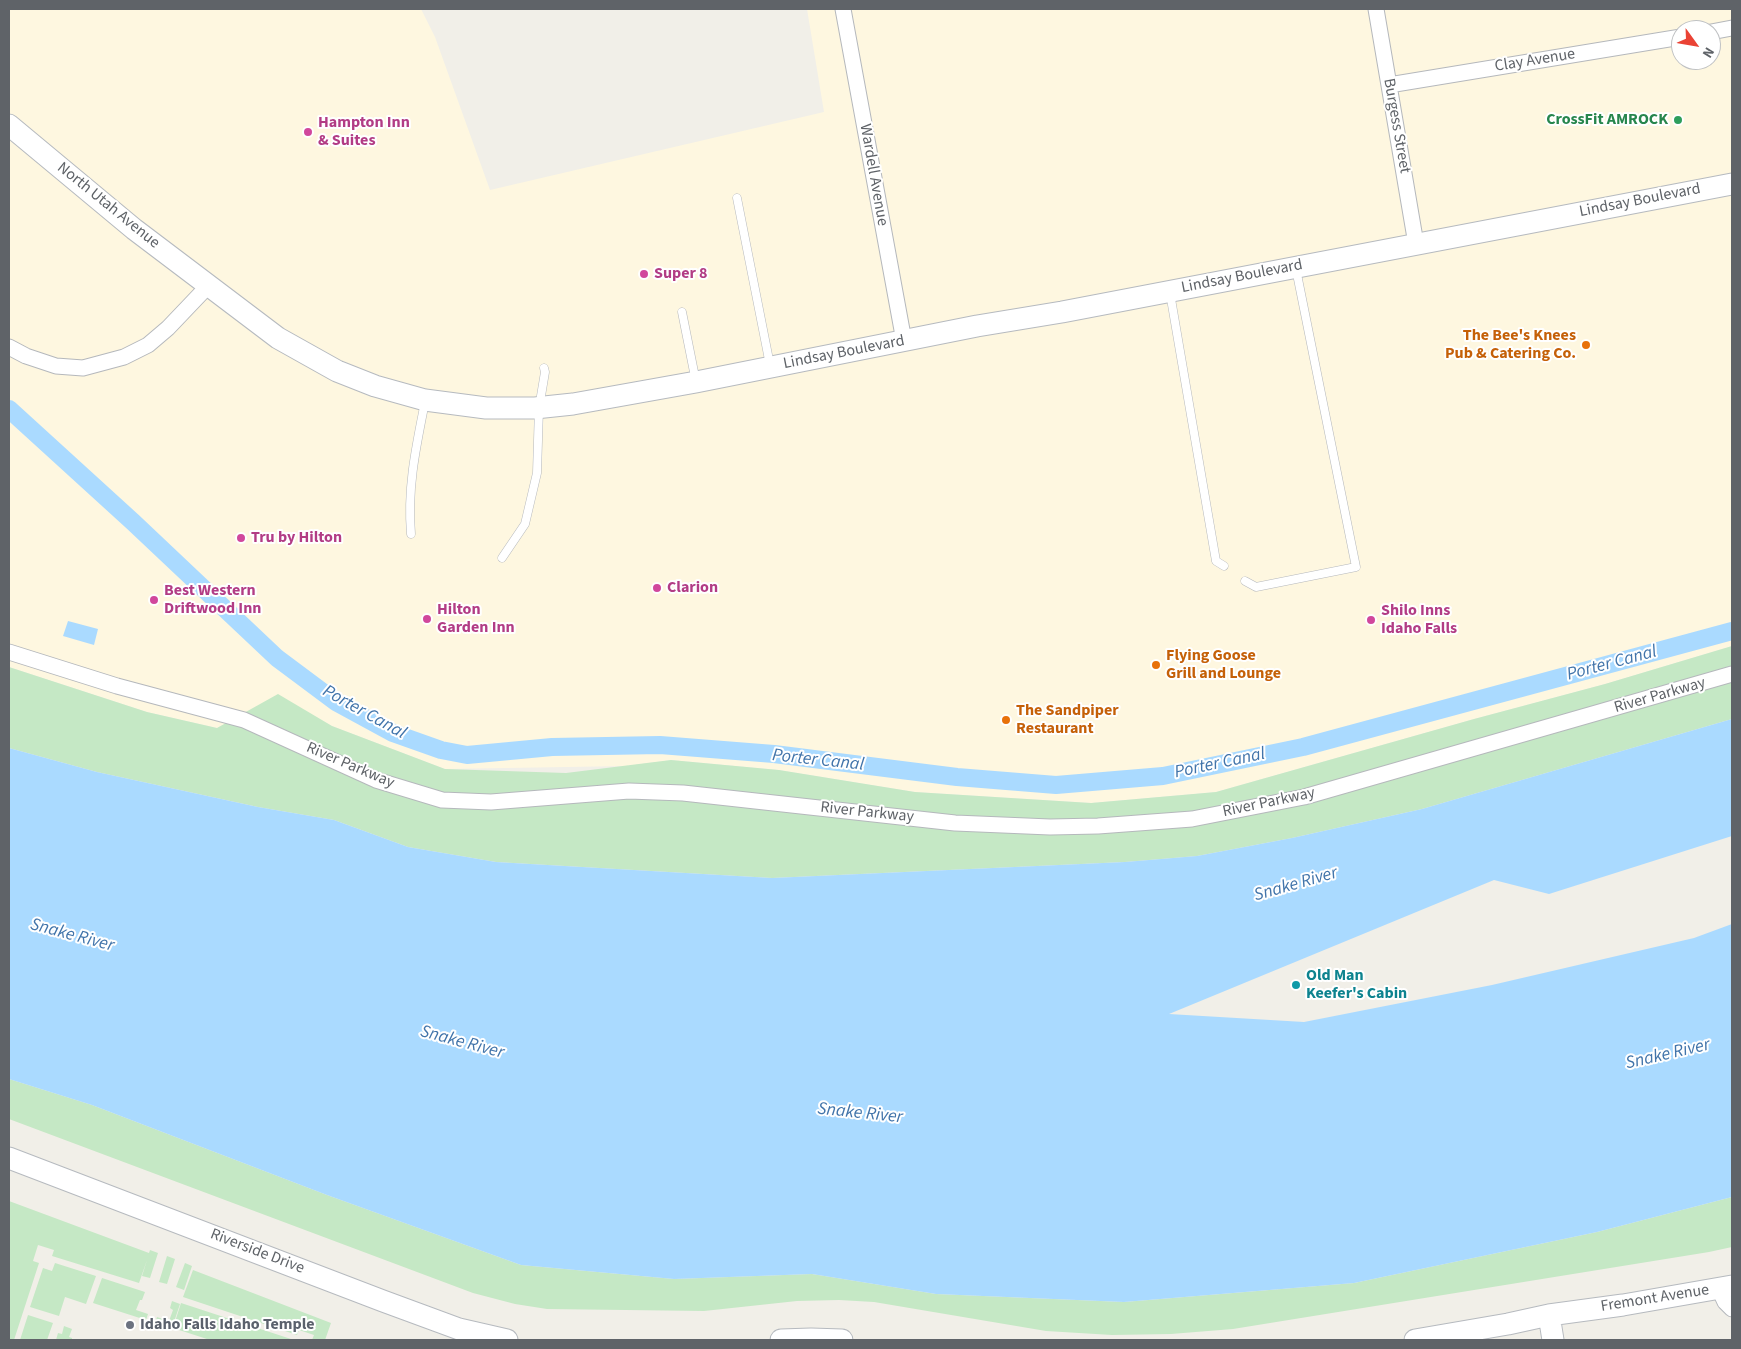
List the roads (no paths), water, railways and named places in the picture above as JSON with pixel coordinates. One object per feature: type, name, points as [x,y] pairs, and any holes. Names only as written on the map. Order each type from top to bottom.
[{"type":"street","name":"Wardell Avenue","points":[[843,9],[904,341]]},
{"type":"street","name":"Burgess Street","points":[[1376,9],[1416,244]]},
{"type":"street","name":"Clay Avenue","points":[[1389,85],[1671,39]]},
{"type":"street","name":"North Utah Avenue","points":[[9,125],[134,229],[208,286]]},
{"type":"street","name":"Lindsay Boulevard","points":[[208,286],[278,338],[337,371],[375,386],[425,400],[486,408],[539,408],[573,404],[696,382],[977,326],[1732,184]]},
{"type":"street","points":[[9,347],[26,356],[56,366],[83,368],[124,357],[148,345],[168,328],[208,286]]},
{"type":"street","name":"River Parkway","points":[[9,652],[117,686],[244,720],[376,780],[442,800],[491,802],[629,791],[683,792],[955,823],[1050,827],[1192,819],[1304,797],[1732,674]]},
{"type":"street","name":"Riverside Drive","points":[[9,1158],[383,1301],[459,1328],[507,1340]]},
{"type":"street","points":[[1726,1288],[1726,1302],[1732,1308]]},
{"type":"street","name":"Fremont Avenue","points":[[1548,1315],[1726,1288]]},
{"type":"street","points":[[1415,1340],[1548,1315],[1553,1340]]},
{"type":"street","points":[[781,1340],[842,1340]]},
{"type":"lane","points":[[737,198],[770,367]]},
{"type":"lane","points":[[1245,581],[1256,587],[1356,567],[1296,266]]},
{"type":"lane","points":[[1170,291],[1216,561],[1224,566]]},
{"type":"lane","points":[[682,312],[696,382]]},
{"type":"lane","points":[[502,558],[524,524],[537,473],[539,408],[544,368]]},
{"type":"lane","points":[[412,534],[410,512],[412,464],[425,400]]},
{"type":"water","points":[[68,621],[98,629],[94,645],[63,636]]},
{"type":"water","name":"Snake River","points":[[1732,719],[1732,836],[1549,894],[1494,880],[1169,1014],[1304,1022],[1492,985],[1694,938],[1732,924],[1732,1197],[1597,1232],[1354,1283],[1124,1302],[936,1294],[812,1274],[674,1279],[521,1265],[327,1195],[92,1105],[9,1079],[9,748],[97,772],[258,807],[334,820],[408,847],[496,862],[772,878],[1125,862],[1197,856],[1292,838],[1422,809]]},
{"type":"waterway","name":"Porter Canal","points":[[9,409],[133,522],[277,658],[336,702],[393,733],[441,750],[467,755],[552,747],[660,745],[774,754],[957,777],[1056,785],[1163,776],[1303,747],[1732,631]]},
{"type":"place","name":"CrossFit AMROCK","points":[[1678,120]]},
{"type":"place","name":"Hampton Inn & Suites","points":[[308,132]]},
{"type":"place","name":"Super 8","points":[[644,274]]},
{"type":"place","name":"The Bee's Knees Pub & Catering Co.","points":[[1586,345]]},
{"type":"place","name":"Tru by Hilton","points":[[241,538]]},
{"type":"place","name":"Clarion","points":[[657,588]]},
{"type":"place","name":"Best Western Driftwood Inn","points":[[154,600]]},
{"type":"place","name":"Hilton Garden Inn","points":[[427,619]]},
{"type":"place","name":"Shilo Inns Idaho Falls","points":[[1371,620]]},
{"type":"place","name":"Flying Goose Grill and Lounge","points":[[1156,665]]},
{"type":"place","name":"The Sandpiper Restaurant","points":[[1006,720]]},
{"type":"place","name":"Old Man Keefer's Cabin","points":[[1296,985]]},
{"type":"place","name":"Idaho Falls Idaho Temple","points":[[130,1325]]}]
